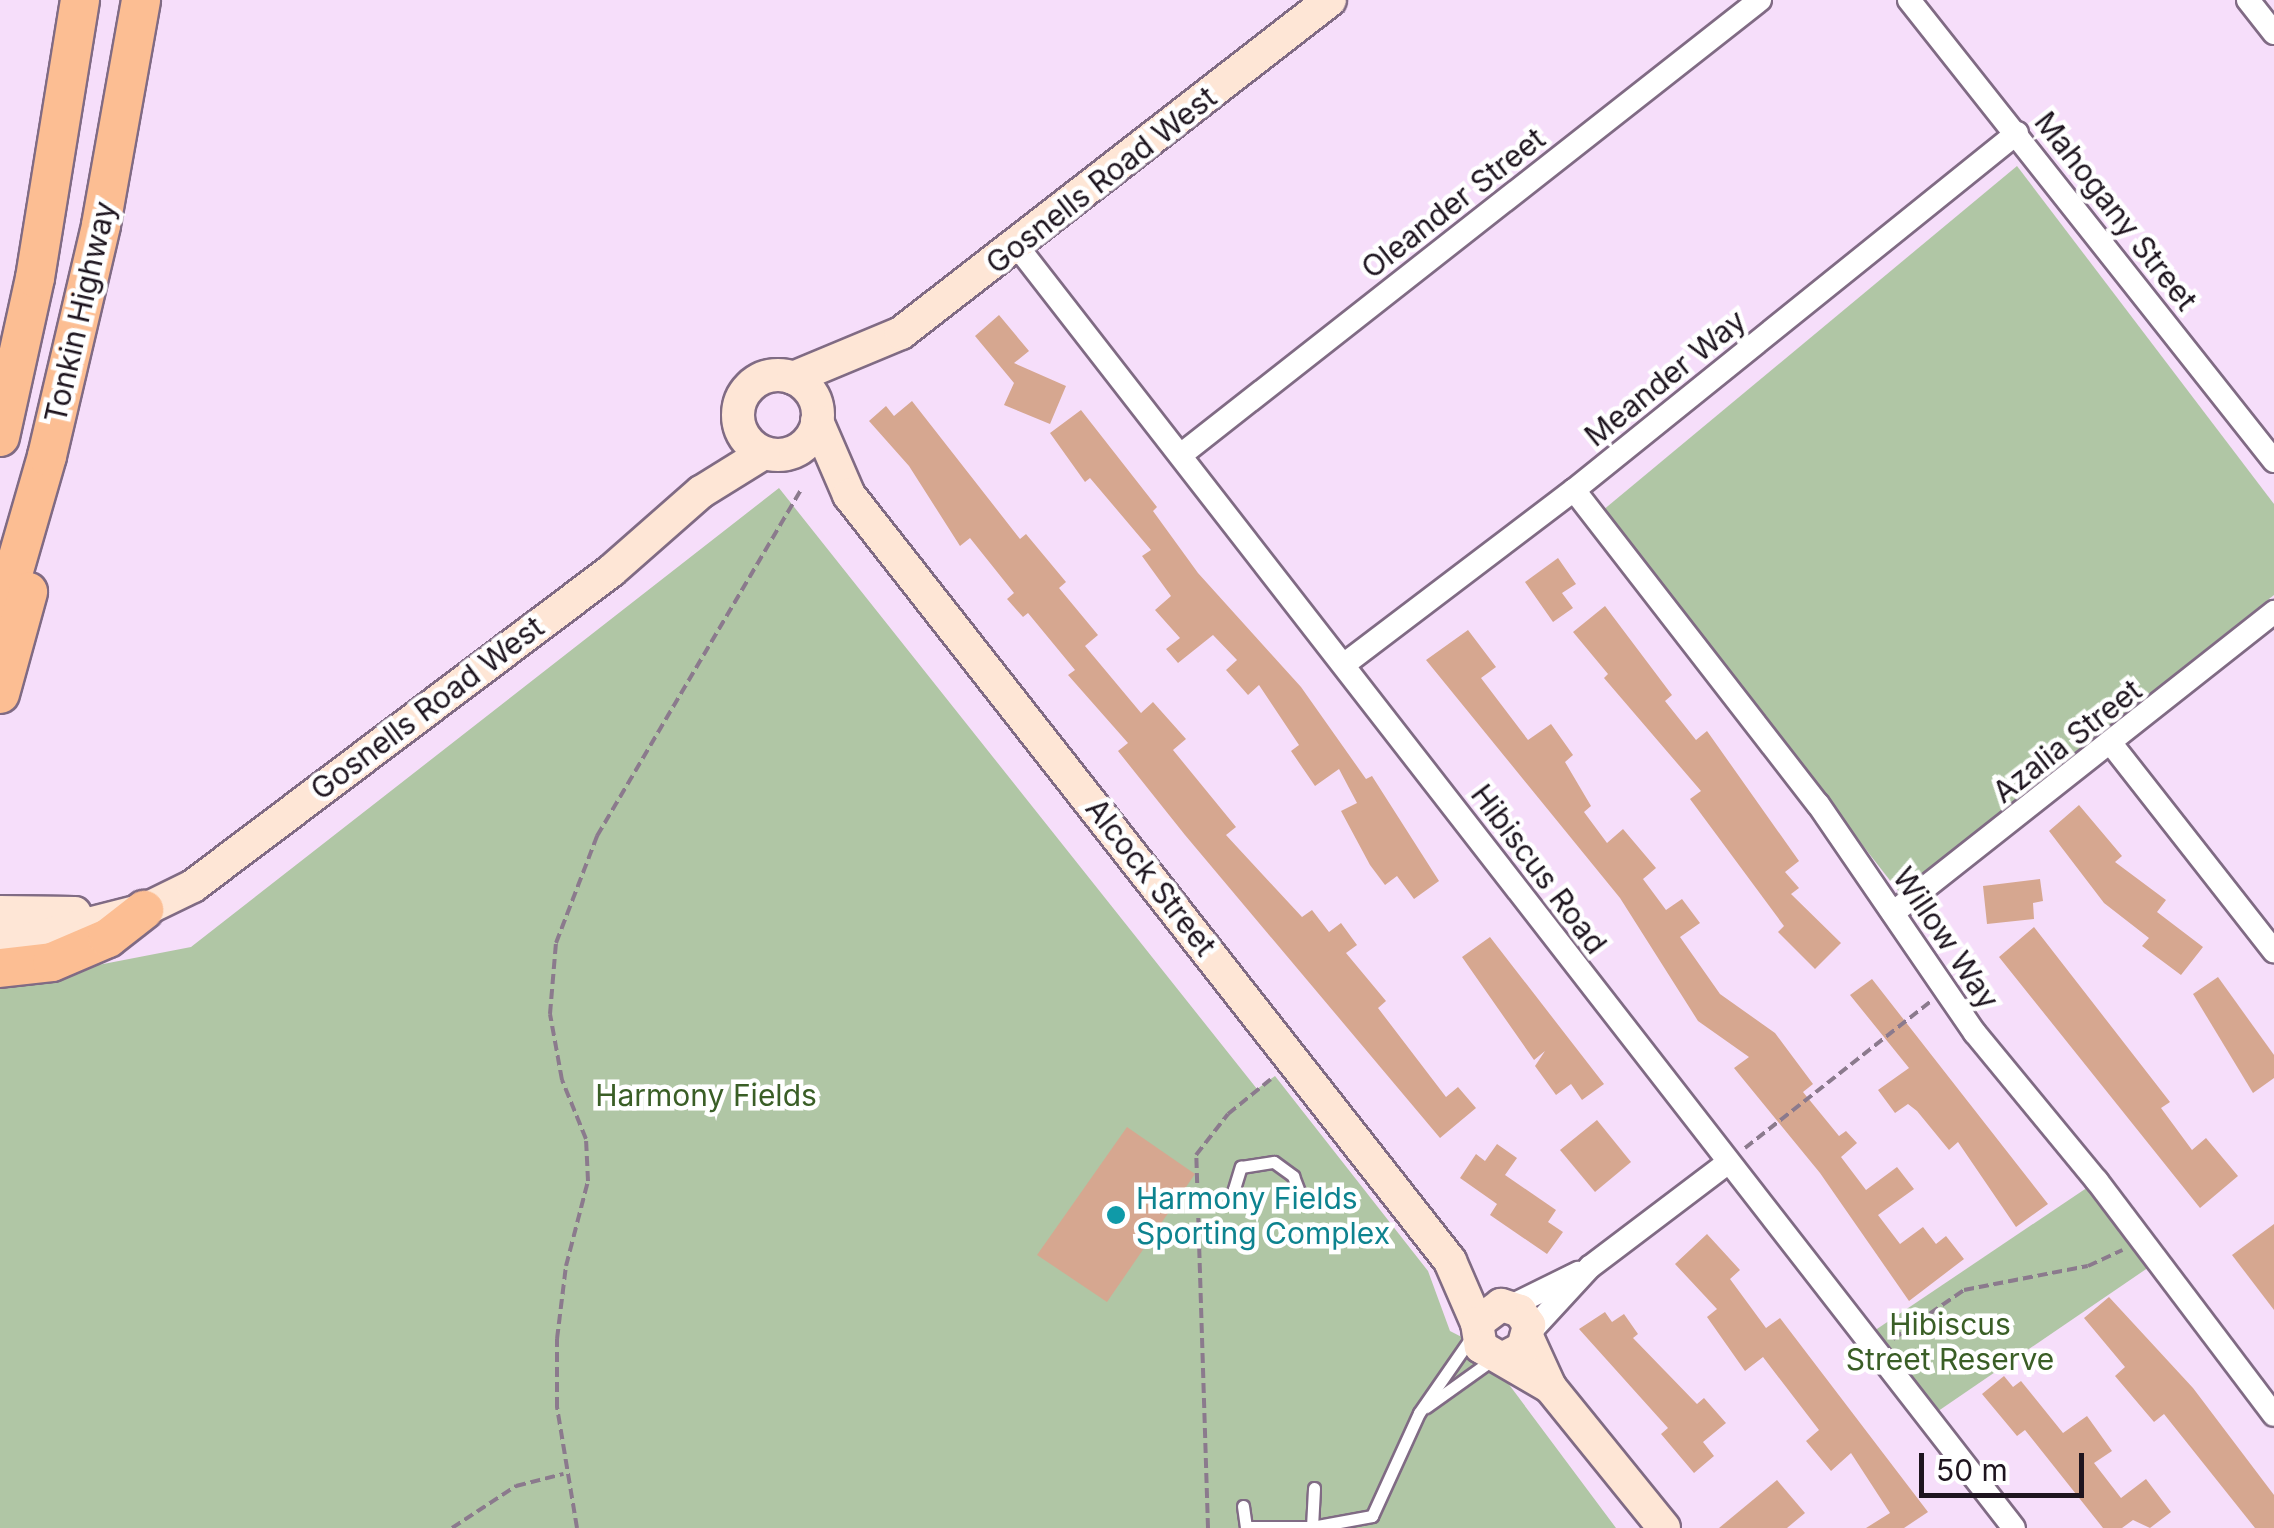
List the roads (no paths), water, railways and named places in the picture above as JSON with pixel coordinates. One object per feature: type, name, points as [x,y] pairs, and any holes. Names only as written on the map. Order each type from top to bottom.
[{"type":"highway","name":"Tonkin Highway","points":[[0,436],[35,278],[80,0]]},
{"type":"highway","name":"Tonkin Highway","points":[[0,619],[48,456],[105,207],[141,0]]},
{"type":"highway","points":[[0,694],[33,575],[48,456]]},
{"type":"highway","points":[[0,968],[52,962],[108,938],[144,910]]},
{"type":"main road","name":"Gosnells Road West","points":[[701,492],[754,383],[793,378],[867,353],[1017,246],[1330,0]]},
{"type":"main road","name":"Gosnells Road West","points":[[0,939],[30,939],[144,910],[234,858],[623,562],[701,492],[771,454],[799,449],[867,353]]},
{"type":"main road","points":[[793,378],[810,392],[818,417]]},
{"type":"main road","name":"Alcock Street","points":[[818,417],[848,495],[1503,1331]]},
{"type":"main road","points":[[738,420],[746,440],[771,454]]},
{"type":"main road","name":"Alcock Street","points":[[771,454],[848,495]]},
{"type":"main road","name":"Gosnells Road West","points":[[0,912],[144,910]]},
{"type":"main road","points":[[1503,1331],[1664,1528]]},
{"type":"street","name":"Oleander Street","points":[[1182,454],[1760,0]]},
{"type":"street","name":"Mahogany Street","points":[[1910,0],[2274,461]]},
{"type":"street","points":[[2248,0],[2274,34]]},
{"type":"street","name":"Meander Way","points":[[1346,662],[1574,490],[2017,133]]},
{"type":"street","name":"Hibiscus Road","points":[[1017,246],[1346,662],[1726,1164],[1877,1350],[2014,1528]]},
{"type":"street","name":"Willow Way","points":[[1574,490],[1818,804],[1945,990],[2274,1415]]},
{"type":"street","name":"Azalia Street","points":[[1894,913],[2112,746],[2274,612]]},
{"type":"street","points":[[2112,746],[2274,951]]},
{"type":"street","points":[[1503,1331],[1726,1164]]},
{"type":"street","points":[[1503,1331],[1590,1267]]},
{"type":"lane","points":[[1230,1202],[1241,1166],[1274,1162],[1292,1176],[1300,1194]]},
{"type":"lane","points":[[1243,1506],[1246,1527],[1312,1527],[1372,1516],[1419,1413],[1503,1331]]},
{"type":"lane","points":[[1419,1413],[1503,1331]]},
{"type":"lane","points":[[1312,1527],[1314,1488]]},
{"type":"place","name":"Harmony Fields Sporting Complex","points":[[1116,1215]]},
{"type":"park label","name":"Harmony Fields","points":[[706,1095]]},
{"type":"park label","name":"Hibiscus Street Reserve","points":[[1950,1341]]}]
